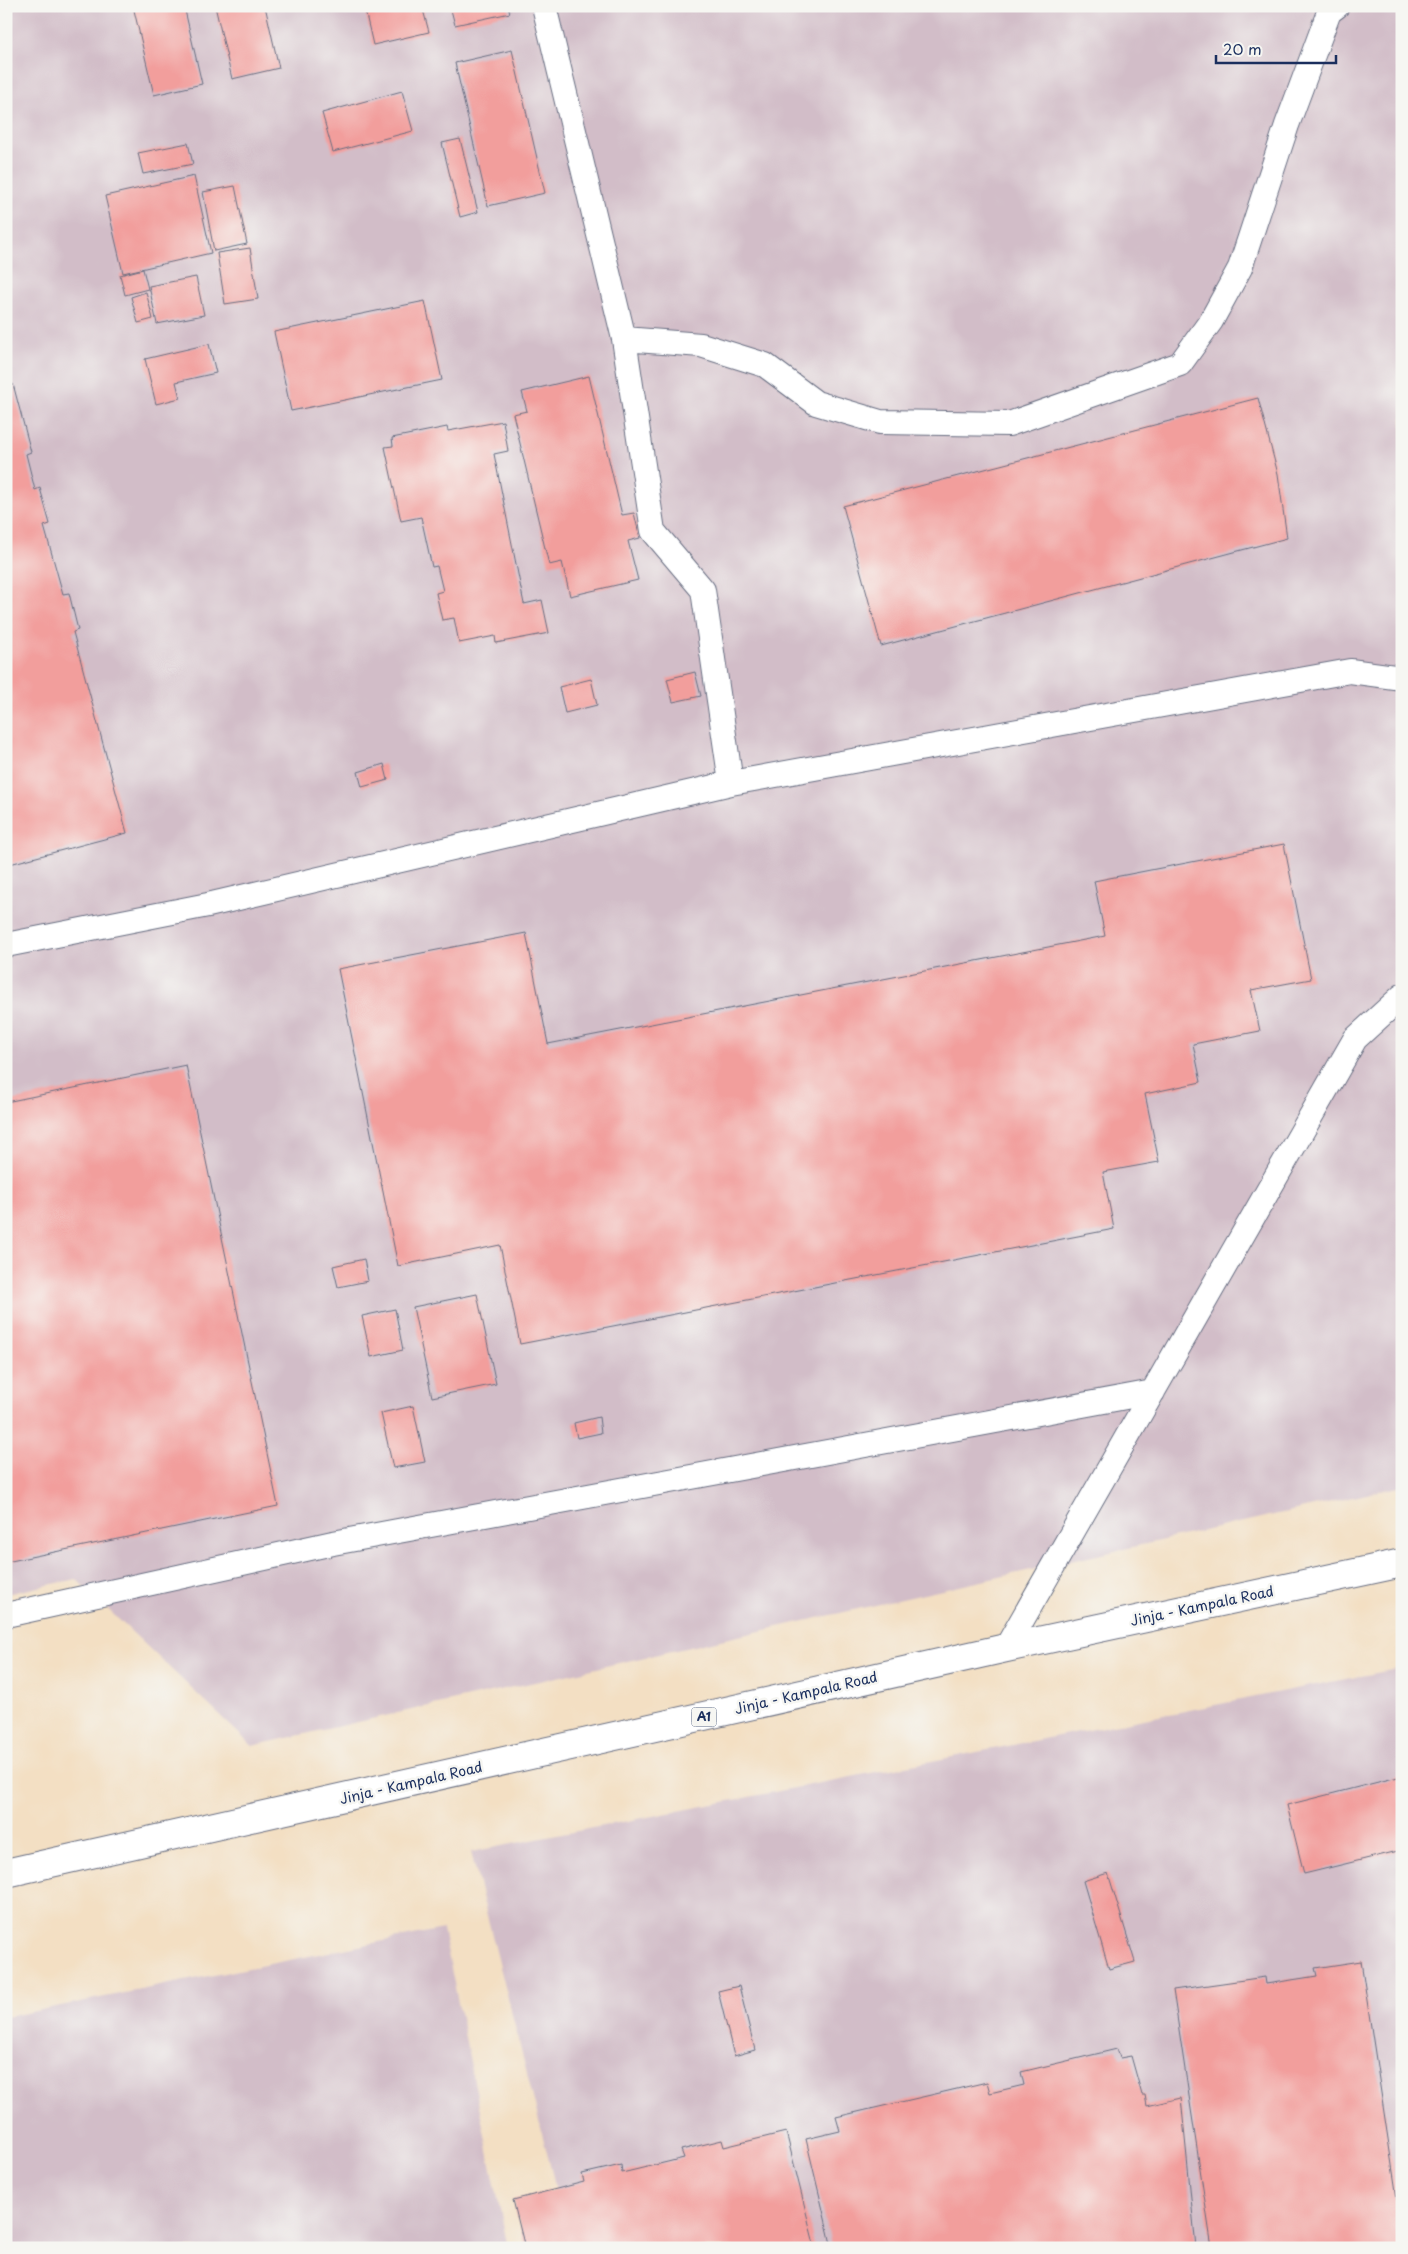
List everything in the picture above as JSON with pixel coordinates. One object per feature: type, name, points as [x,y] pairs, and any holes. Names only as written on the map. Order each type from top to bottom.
[{"type":"highway","name":"Jinja - Kampala Road","points":[[6,1873],[1006,1648],[1402,1563]]},
{"type":"lane","points":[[544,6],[624,339],[654,531],[703,590],[731,783]]},
{"type":"lane","points":[[624,339],[701,346],[765,365],[816,403],[880,422],[1009,424],[1180,364],[1211,321],[1240,268],[1287,125],[1329,12],[1337,6]]},
{"type":"lane","points":[[6,945],[208,905],[731,783],[1350,671],[1402,678]]},
{"type":"lane","points":[[1006,1648],[1355,1040],[1402,996]]},
{"type":"lane","points":[[6,1615],[334,1543],[1153,1392]]},
{"type":"shaded area","points":[[6,6],[1402,6],[1402,1486],[252,1746],[76,1579],[6,1594]]},
{"type":"shaded area","points":[[1402,1668],[1402,2248],[571,2248],[471,1852]]},
{"type":"shaded area","points":[[443,1929],[508,2248],[6,2248],[6,2017]]},
{"type":"building","points":[[133,6],[184,6],[202,84],[154,95]]},
{"type":"building","points":[[215,6],[265,6],[279,68],[232,79]]},
{"type":"building","points":[[364,6],[422,6],[429,32],[373,45]]},
{"type":"building","points":[[450,6],[508,6],[510,13],[455,25]]},
{"type":"building","points":[[512,50],[545,193],[488,206],[455,63]]},
{"type":"building","points":[[402,91],[413,131],[333,152],[322,113]]},
{"type":"building","points":[[460,139],[478,212],[460,217],[442,143]]},
{"type":"building","points":[[188,143],[193,164],[143,174],[138,153]]},
{"type":"building","points":[[194,176],[211,253],[123,273],[105,196]]},
{"type":"building","points":[[235,186],[247,244],[214,251],[203,192]]},
{"type":"building","points":[[250,248],[258,299],[225,304],[217,253]]},
{"type":"building","points":[[143,269],[148,289],[125,295],[120,275]]},
{"type":"building","points":[[196,277],[204,315],[157,324],[149,286]]},
{"type":"building","points":[[146,292],[153,319],[138,323],[131,297]]},
{"type":"building","points":[[425,301],[442,380],[291,411],[274,332]]},
{"type":"building","points":[[209,344],[216,373],[176,382],[180,398],[156,404],[145,359]]},
{"type":"building","points":[[589,376],[622,515],[634,513],[640,538],[628,541],[638,580],[570,596],[562,562],[549,565],[513,414],[527,411],[522,392]]},
{"type":"building","points":[[13,384],[31,452],[26,454],[35,490],[40,488],[50,524],[44,526],[63,594],[69,593],[78,630],[73,632],[127,833],[6,865],[6,385]]},
{"type":"building","points":[[1258,398],[1278,474],[1287,538],[881,646],[843,506]]},
{"type":"building","points":[[503,421],[508,451],[494,454],[524,604],[542,600],[549,633],[496,643],[495,636],[459,643],[454,618],[442,620],[436,593],[443,591],[437,566],[432,567],[421,517],[401,521],[385,447],[393,446],[392,438],[447,427],[448,431]]},
{"type":"building","points":[[695,672],[701,696],[673,702],[667,679]]},
{"type":"building","points":[[591,679],[597,705],[565,713],[559,687]]},
{"type":"building","points":[[384,764],[388,780],[362,787],[358,772]]},
{"type":"building","points":[[1284,844],[1311,979],[1251,990],[1260,1031],[1193,1044],[1201,1082],[1145,1094],[1159,1162],[1103,1172],[1114,1229],[520,1344],[500,1245],[398,1266],[338,969],[526,933],[548,1044],[1105,936],[1094,881]]},
{"type":"building","points":[[186,1065],[278,1506],[6,1562],[6,1102]]},
{"type":"building","points":[[364,1259],[368,1281],[338,1287],[333,1266]]},
{"type":"building","points":[[477,1294],[496,1384],[432,1397],[413,1307]]},
{"type":"building","points":[[395,1309],[403,1350],[371,1357],[362,1316]]},
{"type":"building","points":[[413,1406],[425,1462],[393,1468],[381,1413]]},
{"type":"building","points":[[599,1417],[601,1433],[577,1438],[574,1423]]},
{"type":"building","points":[[1402,1776],[1402,1850],[1304,1874],[1287,1805]]},
{"type":"building","points":[[1108,1873],[1135,1962],[1109,1969],[1083,1881]]},
{"type":"building","points":[[1361,1961],[1402,2231],[1402,2248],[1212,2248],[1173,1990],[1265,1977],[1266,1984],[1317,1976],[1315,1968]]},
{"type":"building","points":[[739,1986],[755,2050],[734,2056],[718,1991]]},
{"type":"building","points":[[1117,2049],[1120,2058],[1131,2056],[1147,2106],[1181,2098],[1196,2248],[832,2248],[806,2139],[840,2131],[836,2117],[987,2082],[990,2093],[1024,2085],[1021,2072]]},
{"type":"building","points":[[786,2132],[815,2248],[525,2248],[513,2200],[584,2182],[582,2174],[621,2165],[622,2173],[684,2158],[681,2150],[722,2140],[724,2147]]}]
